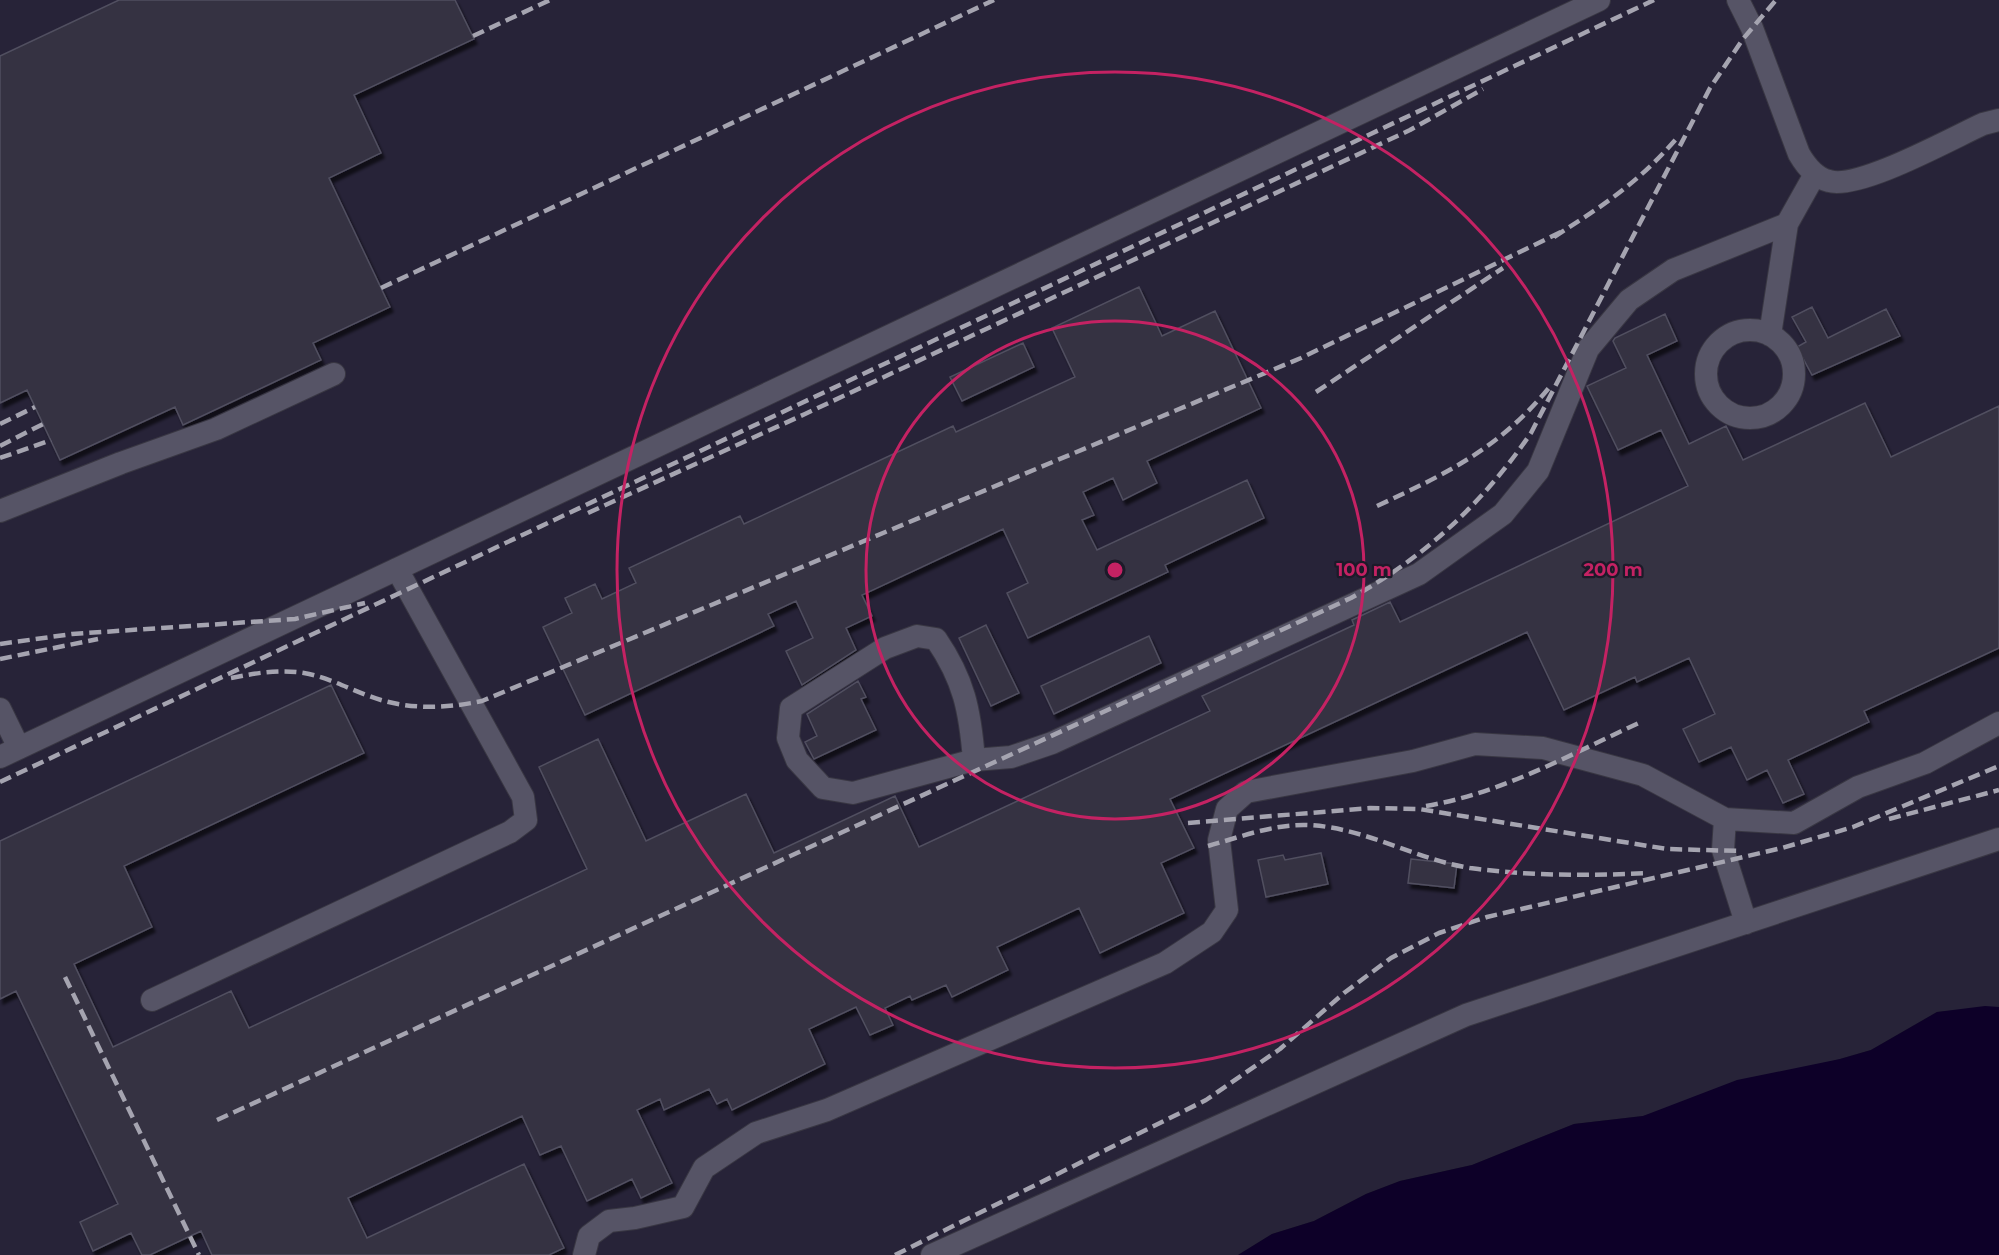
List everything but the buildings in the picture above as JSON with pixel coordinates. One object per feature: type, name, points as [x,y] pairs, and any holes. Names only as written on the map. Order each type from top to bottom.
[{"type":"lane","points":[[0,709],[10,752],[1599,0]]},
{"type":"lane","points":[[1738,0],[1752,28],[1799,154],[1815,174],[1832,182],[1864,179],[1983,124],[1999,120]]},
{"type":"lane","points":[[1770,335],[1787,224],[1815,174]]},
{"type":"lane","points":[[974,760],[970,711],[952,663],[936,639],[917,636],[885,648],[791,708],[788,738],[797,760],[823,788],[853,793],[974,760],[1011,757],[1052,743],[1419,574],[1503,514],[1539,471],[1588,349],[1629,300],[1673,270],[1787,224]]},
{"type":"lane","points":[[0,511],[120,463],[216,429],[334,374]]},
{"type":"lane","points":[[152,1000],[510,832],[526,819],[523,797],[397,569]]},
{"type":"lane","points":[[584,1255],[589,1236],[609,1221],[635,1218],[683,1207],[704,1168],[756,1133],[827,1110],[1165,963],[1212,932],[1227,910],[1219,840],[1227,809],[1246,792],[1413,761],[1475,744],[1543,748],[1643,775],[1725,819],[1794,824],[1858,787],[1925,763],[1999,723]]},
{"type":"lane","points":[[1725,819],[1723,850],[1746,923]]},
{"type":"lane","points":[[932,1255],[1466,1015],[1999,839]]},
{"type":"shaded area","points":[[0,0],[1999,0],[1999,1007],[1937,1012],[1871,1050],[1643,1116],[1574,1124],[1472,1165],[1400,1181],[1366,1194],[1314,1221],[1272,1234],[1238,1255],[0,1255]]},
{"type":"shaded area","points":[[1985,1006],[1999,1007],[1999,1255],[1238,1255],[1272,1234],[1314,1221],[1366,1194],[1400,1181],[1472,1165],[1574,1124],[1643,1116],[1737,1080],[1840,1059],[1871,1050],[1937,1012]]},
{"type":"railway","points":[[473,36],[550,0]]},
{"type":"railway","points":[[381,288],[994,0]]},
{"type":"railway","points":[[0,782],[1654,0]]},
{"type":"railway","points":[[217,1120],[1351,598],[1404,565],[1451,526],[1472,505],[1513,459],[1531,433],[1710,88],[1743,39],[1776,0]]},
{"type":"railway","points":[[588,513],[805,414],[1410,130],[1483,89]]},
{"type":"railway","points":[[1554,237],[1634,181],[1677,138]]},
{"type":"railway","points":[[231,678],[286,671],[321,677],[383,701],[397,704],[439,707],[482,701],[1301,358],[1561,232]]},
{"type":"railway","points":[[1316,392],[1503,268]]},
{"type":"railway","points":[[1377,506],[1450,470],[1493,442],[1514,425],[1552,384]]},
{"type":"railway","points":[[0,424],[35,407]]},
{"type":"railway","points":[[0,446],[43,424]]},
{"type":"railway","points":[[0,458],[51,440]]},
{"type":"railway","points":[[0,644],[72,634],[295,619],[365,603]]},
{"type":"railway","points":[[0,659],[98,639]]},
{"type":"railway","points":[[1426,806],[1455,800],[1510,782],[1643,721]]},
{"type":"railway","points":[[895,1255],[1206,1100],[1280,1049],[1344,993],[1391,958],[1439,933],[1487,917],[1782,848],[1853,827],[1999,766]]},
{"type":"railway","points":[[1889,819],[1999,790]]},
{"type":"railway","points":[[1188,823],[1370,808],[1419,809],[1667,849],[1741,851]]},
{"type":"railway","points":[[1208,846],[1270,829],[1307,825],[1349,831],[1429,858],[1470,868],[1559,875],[1649,873]]},
{"type":"railway","points":[[65,977],[199,1255]]}]
